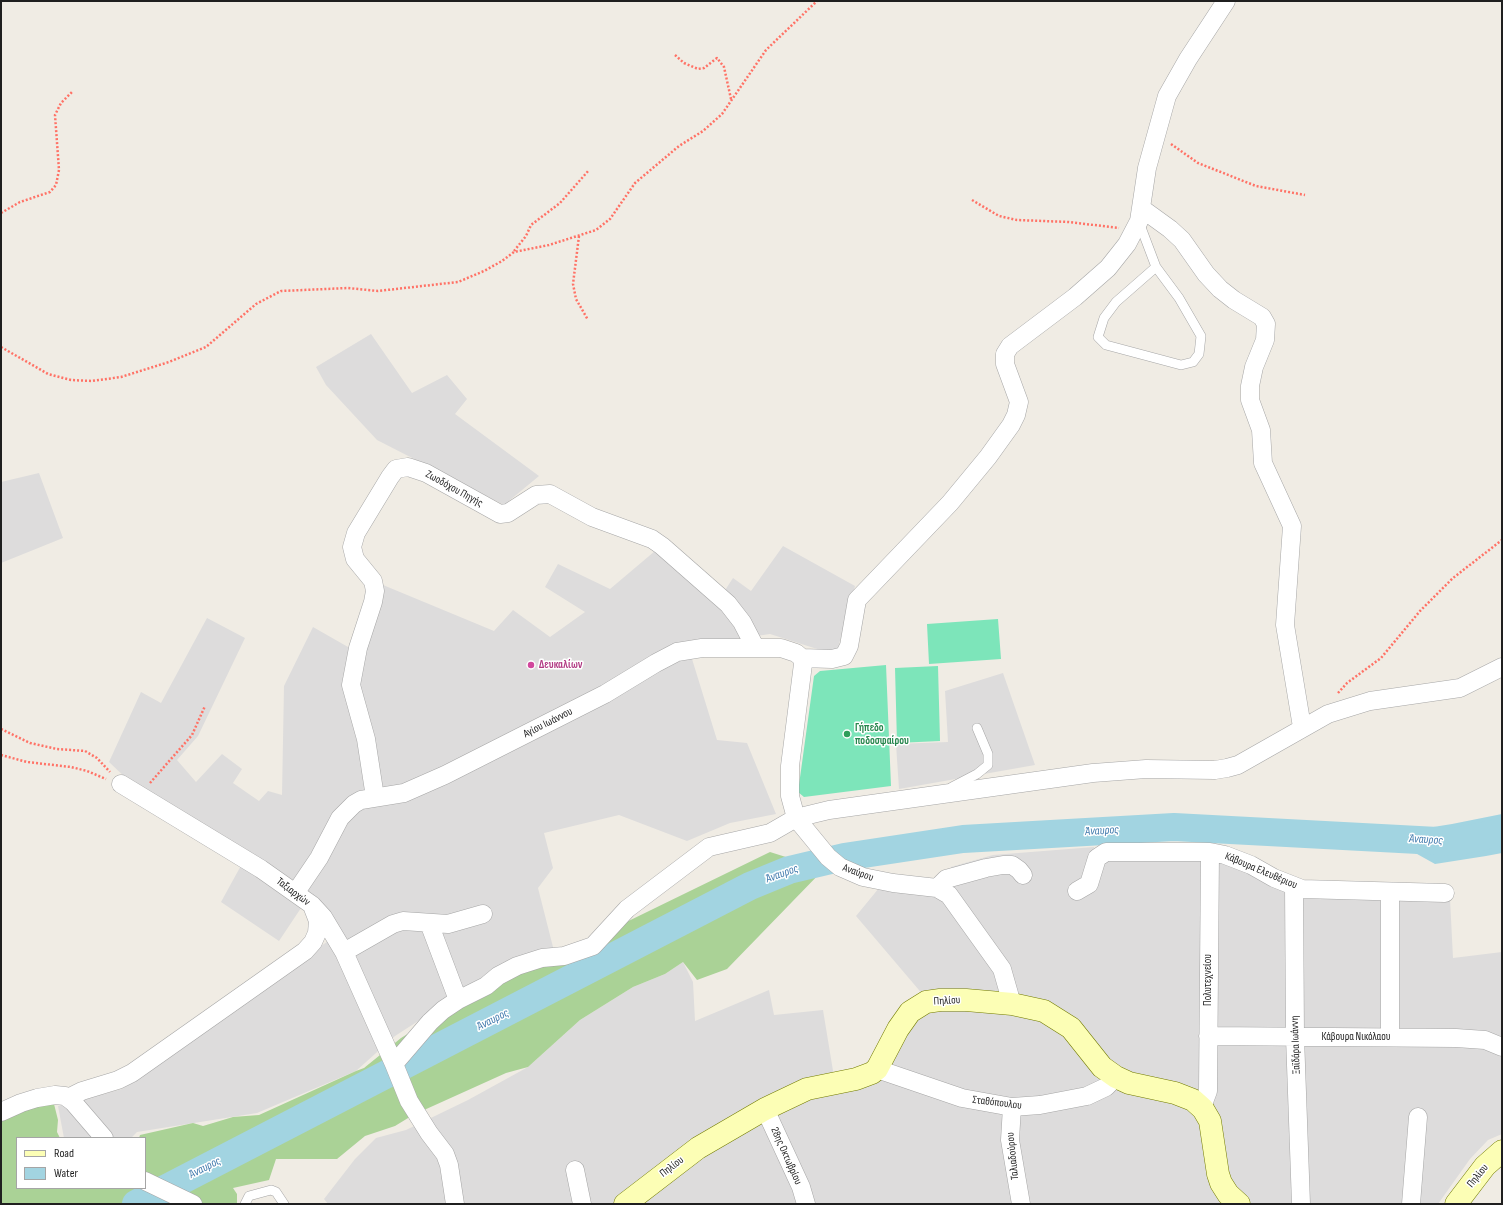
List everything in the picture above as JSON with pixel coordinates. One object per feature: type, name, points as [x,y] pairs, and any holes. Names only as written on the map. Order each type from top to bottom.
[{"type":"main road","name":"Πηλίου","points":[[625,1204],[698,1148],[765,1109],[807,1089],[861,1078],[872,1073],[877,1069],[904,1020],[917,1006],[940,1000],[966,1000],[1012,1004],[1044,1011],[1065,1024],[1076,1034],[1102,1067],[1116,1077],[1129,1083],[1175,1093],[1193,1100],[1202,1107]]},
{"type":"main road","points":[[1202,1107],[1208,1116],[1211,1126],[1217,1169],[1221,1183],[1228,1194],[1239,1204]]},
{"type":"main road","name":"Πηλίου","points":[[1456,1204],[1485,1166],[1502,1151]]},
{"type":"street","points":[[1226,1],[1188,59],[1168,96],[1147,168],[1138,220],[1170,229],[1182,240],[1206,274],[1220,288],[1234,300],[1262,318],[1266,324],[1265,340],[1254,367],[1250,386],[1250,400],[1261,430],[1263,463],[1292,526],[1285,625],[1302,727]]},
{"type":"street","name":"Αγίου Ιωάννου","points":[[296,892],[319,858],[340,818],[354,804],[361,800],[404,793],[445,775],[605,694],[656,662],[677,652],[692,648],[755,647],[787,649],[796,653],[802,658],[832,659],[844,656],[849,646],[857,600],[950,502],[988,457],[1016,415],[1019,402],[1005,364],[1005,354],[1010,346],[1075,297],[1108,268],[1138,220]]},
{"type":"street","name":"Ζωοδόχου Πηγής","points":[[375,797],[366,739],[350,684],[358,648],[373,602],[375,591],[370,576],[355,559],[352,547],[356,533],[396,469],[408,467],[426,473],[503,515],[536,496],[550,494],[592,516],[652,539],[728,604],[742,622],[755,647]]},
{"type":"street","name":"Αναύρου","points":[[802,658],[803,672],[790,766],[790,796],[796,818],[828,857],[840,867],[863,877],[893,883],[937,888]]},
{"type":"street","points":[[395,1066],[430,1022],[458,1000],[486,986],[498,976],[517,966],[542,958],[564,956],[594,946],[627,909],[709,847],[770,833],[796,818],[829,810],[1093,773],[1146,769],[1214,770],[1227,768],[1238,765],[1302,727],[1328,714],[1370,701],[1460,688],[1502,667]]},
{"type":"street","name":"Ταξιαρχών","points":[[121,784],[296,892],[312,905],[330,927],[344,952],[395,1066],[408,1101],[429,1133],[446,1154],[455,1204]]},
{"type":"street","name":"Κάβουρα Ελευθέριου","points":[[1077,891],[1089,884],[1098,858],[1106,852],[1210,852],[1225,855],[1251,865],[1294,886],[1314,890],[1445,893]]},
{"type":"street","name":"Πολυτεχνείου","points":[[1202,1107],[1208,1091],[1210,852]]},
{"type":"street","points":[[1012,1004],[1002,969],[949,896],[937,888],[946,879],[1003,865],[1012,865],[1019,870],[1022,875]]},
{"type":"street","name":"Ξαϊδάρα Ιωάννη","points":[[1294,886],[1295,1037],[1302,1204]]},
{"type":"street","points":[[1390,892],[1390,1037]]},
{"type":"street","points":[[68,1098],[82,1091],[118,1080],[132,1073],[304,951],[313,942],[318,929],[317,917],[312,905]]},
{"type":"street","points":[[344,952],[393,924],[403,921],[452,924],[483,914]]},
{"type":"street","points":[[429,923],[458,1000]]},
{"type":"street","name":"Κάβουρα Νικόλαου","points":[[1208,1036],[1474,1038],[1485,1040],[1502,1047]]},
{"type":"street","name":"Σταθόπουλου","points":[[877,1069],[962,1098],[1012,1107],[1040,1105],[1087,1096],[1106,1087],[1116,1077]]},
{"type":"street","points":[[1,1112],[21,1103],[48,1096],[60,1095],[68,1098],[103,1137]]},
{"type":"street","name":"Ταλιαδούρου","points":[[1012,1107],[1010,1140],[1021,1204]]},
{"type":"street","name":"28ης Οκτωβρίου","points":[[765,1109],[801,1188],[806,1204]]},
{"type":"street","points":[[1411,1204],[1418,1117]]},
{"type":"street","points":[[574,1170],[582,1204]]},
{"type":"street","points":[[146,1182],[185,1201]]},
{"type":"lane","points":[[1138,220],[1156,267],[1179,298],[1201,336],[1199,354],[1193,362],[1181,365],[1106,345],[1098,337],[1104,318],[1116,302],[1156,267]]},
{"type":"lane","points":[[934,796],[977,774],[988,765],[988,754],[977,728]]},
{"type":"lane","points":[[245,1204],[249,1196],[271,1190],[276,1192],[284,1204]]},
{"type":"path","points":[[514,252],[579,236],[596,230],[610,219],[635,183],[679,146],[703,131],[722,114],[766,50],[817,1]]},
{"type":"path","points":[[675,55],[684,63],[698,69],[704,68],[717,58],[724,67],[731,100]]},
{"type":"path","points":[[1,213],[20,202],[50,192],[56,185],[59,170],[56,115],[61,103],[72,91]]},
{"type":"path","points":[[1156,136],[1198,163],[1227,176],[1256,186],[1305,195]]},
{"type":"path","points":[[1,347],[48,374],[71,380],[92,381],[121,377],[169,362],[206,347],[256,304],[281,291],[348,288],[378,291],[458,282],[490,268],[514,252],[526,236],[531,225],[560,203],[589,170]]},
{"type":"path","points":[[972,200],[999,216],[1017,220],[1104,225],[1138,220]]},
{"type":"path","points":[[579,236],[573,284],[576,299],[588,320]]},
{"type":"path","points":[[1337,695],[1347,683],[1381,658],[1420,611],[1453,578],[1502,540]]},
{"type":"path","points":[[140,795],[192,735],[205,706]]},
{"type":"path","points":[[1,729],[30,743],[57,749],[85,751],[98,758],[121,784]]},
{"type":"path","points":[[1,755],[27,762],[59,765],[82,770],[121,784]]},
{"type":"shaded area","points":[[371,334],[412,393],[447,375],[467,399],[455,414],[539,476],[504,505],[377,440],[326,385],[316,367]]},
{"type":"shaded area","points":[[39,473],[63,538],[1,563],[1,482]]},
{"type":"shaded area","points":[[783,546],[855,586],[836,655],[770,634],[688,646],[717,740],[747,743],[776,814],[730,823],[687,841],[619,815],[544,833],[553,868],[538,888],[554,951],[474,985],[395,1036],[356,1071],[257,1113],[137,1132],[132,1137],[64,1137],[58,1106],[122,1089],[140,1078],[237,1005],[341,932],[309,896],[279,941],[221,902],[249,851],[129,781],[109,762],[141,692],[161,703],[207,618],[245,638],[198,736],[177,760],[196,782],[222,754],[242,769],[233,783],[259,801],[268,791],[282,795],[284,686],[313,627],[362,655],[383,585],[494,631],[513,610],[550,637],[585,612],[545,587],[558,564],[610,589],[655,551],[718,601],[733,578],[751,591]]},
{"type":"shaded area","points":[[1003,673],[1035,765],[899,789],[896,744],[948,742],[945,691]]},
{"type":"shaded area","points":[[1094,847],[1093,857],[1223,860],[1271,884],[1450,899],[1453,958],[1502,952],[1502,1134],[1488,1140],[1470,1159],[1438,1204],[328,1204],[324,1199],[355,1159],[376,1138],[406,1130],[468,1100],[528,1067],[580,1020],[633,987],[665,974],[683,962],[693,982],[695,1021],[769,990],[774,1015],[823,1010],[836,1089],[910,1027],[930,1003],[856,916],[879,888],[951,884],[951,867],[993,855]]},
{"type":"green space","points":[[998,619],[1001,659],[929,664],[927,624]]},
{"type":"green space","name":"Γήπεδο ποδοσφαίρου","points":[[886,665],[891,786],[804,797],[798,792],[814,676],[820,671]]},
{"type":"green space","points":[[938,666],[940,741],[897,743],[895,668]]},
{"type":"green space","points":[[770,852],[824,869],[727,969],[697,980],[683,962],[665,974],[633,987],[580,1020],[528,1067],[506,1073],[413,1115],[395,1126],[365,1136],[337,1159],[276,1159],[269,1180],[233,1188],[237,1194],[237,1204],[1,1204],[1,1119],[28,1107],[54,1104],[58,1120],[57,1132],[60,1137],[16,1137],[16,1189],[146,1189],[146,1137],[139,1137],[140,1135],[193,1123],[203,1126],[233,1117],[259,1115],[364,1068],[401,1038],[448,1009]]},
{"type":"water","points":[[1502,814],[1502,853],[1486,856],[1435,864],[1383,835],[1452,824]]},
{"type":"waterway","name":"Άναυρος","points":[[136,1204],[750,886],[789,870],[844,857],[963,839],[1174,827],[1456,842],[1502,832]]},
{"type":"place","name":"Δευκαλίων","points":[[531,665]]},
{"type":"place","name":"Γήπεδο ποδοσφαίρου","points":[[847,734]]}]
